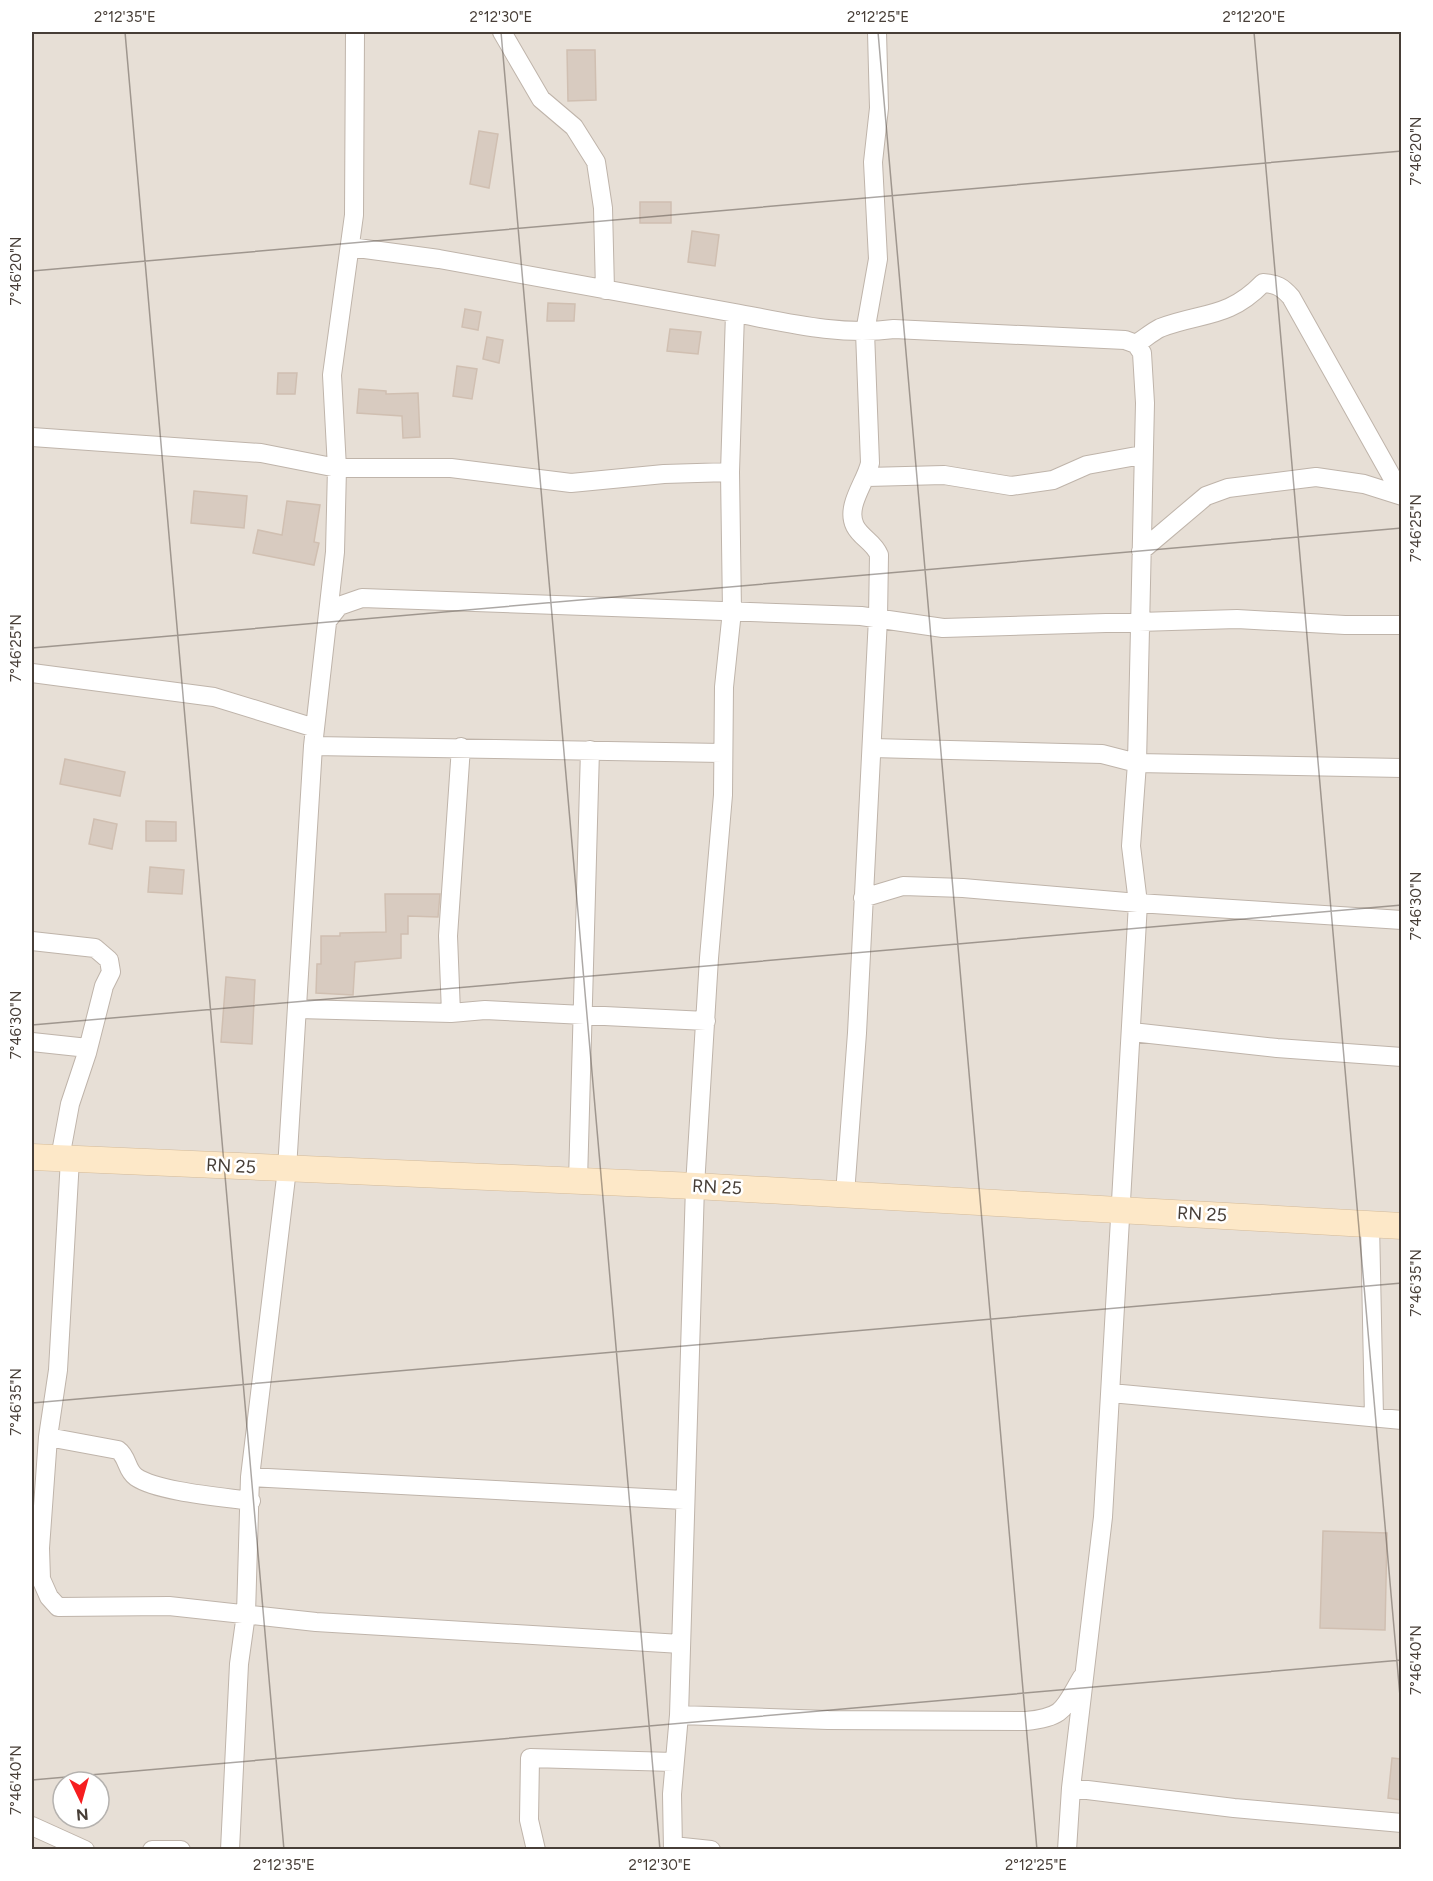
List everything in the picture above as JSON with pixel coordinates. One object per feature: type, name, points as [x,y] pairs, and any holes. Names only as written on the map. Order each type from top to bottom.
[{"type":"main road","name":"RN 25","points":[[32,1157],[695,1186],[1401,1226]]},
{"type":"street","points":[[230,1850],[238,1664],[246,1614],[250,1477],[287,1169],[314,737],[335,552],[337,468],[332,375],[354,215],[355,32]]},
{"type":"street","points":[[502,32],[541,99],[574,127],[596,162],[603,208],[605,290]]},
{"type":"street","points":[[845,1194],[864,898],[878,618],[879,555],[876,546],[855,528],[852,518],[856,498],[867,477],[870,463],[865,332],[878,259],[874,222],[873,162],[879,108],[878,32]]},
{"type":"street","points":[[350,247],[439,259],[803,326],[865,332],[894,328],[1125,340],[1136,344],[1142,353],[1144,403],[1142,551],[1137,763],[1131,846],[1138,903],[1132,1032],[1103,1517],[1071,1788],[1067,1850]]},
{"type":"street","points":[[1136,344],[1159,329],[1229,309],[1250,297],[1263,284],[1275,284],[1283,288],[1291,297],[1401,496]]},
{"type":"street","points":[[711,1850],[673,1848],[674,1762],[679,1715],[695,1186],[723,795],[724,687],[732,611],[730,472],[735,313]]},
{"type":"street","points":[[32,437],[261,453],[337,468],[451,468],[572,483],[654,474],[730,472]]},
{"type":"street","points":[[867,477],[944,475],[1011,486],[1053,480],[1086,465],[1142,455]]},
{"type":"street","points":[[1142,551],[1206,496],[1228,488],[1316,477],[1364,484],[1401,496]]},
{"type":"street","points":[[328,620],[339,606],[362,598],[878,618],[943,628],[1237,619],[1345,625],[1401,625]]},
{"type":"street","points":[[32,673],[214,698],[314,737],[461,747],[722,753]]},
{"type":"street","points":[[451,1013],[448,936],[461,747]]},
{"type":"street","points":[[872,748],[1102,754],[1137,763],[1401,768]]},
{"type":"street","points":[[578,1181],[590,750]]},
{"type":"street","points":[[864,898],[903,886],[963,888],[1138,903],[1401,920]]},
{"type":"street","points":[[32,941],[95,948],[109,960],[111,972],[104,986],[70,1104],[65,1159],[58,1370],[48,1437],[40,1548],[41,1579],[49,1597],[58,1607],[169,1606],[316,1622],[681,1644]]},
{"type":"street","points":[[298,1009],[451,1013],[485,1010],[706,1022]]},
{"type":"street","points":[[1132,1032],[1277,1048],[1401,1057]]},
{"type":"street","points":[[32,1042],[88,1048]]},
{"type":"street","points":[[1371,1224],[1374,1417]]},
{"type":"street","points":[[1111,1393],[1401,1420]]},
{"type":"street","points":[[48,1437],[118,1450],[123,1454],[131,1472],[136,1477],[179,1491],[251,1501]]},
{"type":"street","points":[[250,1477],[684,1500]]},
{"type":"street","points":[[679,1715],[828,1720],[1026,1721],[1051,1718],[1058,1714],[1086,1670]]},
{"type":"street","points":[[536,1850],[529,1820],[530,1758],[674,1762]]},
{"type":"street","points":[[1071,1788],[1234,1808],[1401,1823]]},
{"type":"street","points":[[32,1826],[85,1850]]},
{"type":"street","points":[[152,1850],[181,1850]]},
{"type":"shaded area","points":[[32,32],[1401,32],[1401,1849],[32,1850]]},
{"type":"building","points":[[567,50],[595,50],[596,100],[568,101]]},
{"type":"building","points":[[479,131],[498,134],[489,188],[470,184]]},
{"type":"building","points":[[640,202],[671,202],[671,223],[640,223]]},
{"type":"building","points":[[692,231],[719,235],[715,266],[688,262]]},
{"type":"building","points":[[548,303],[575,304],[574,321],[547,321]]},
{"type":"building","points":[[465,309],[481,312],[478,330],[462,327]]},
{"type":"building","points":[[670,329],[701,332],[698,354],[667,351]]},
{"type":"building","points":[[487,337],[503,340],[499,363],[483,359]]},
{"type":"building","points":[[457,366],[477,369],[472,399],[453,396]]},
{"type":"building","points":[[278,373],[297,373],[295,394],[277,394]]},
{"type":"building","points":[[359,389],[386,391],[386,394],[418,393],[420,437],[403,438],[402,416],[357,413]]},
{"type":"building","points":[[194,491],[247,496],[244,528],[191,523]]},
{"type":"building","points":[[287,501],[320,505],[314,542],[319,543],[314,565],[253,553],[258,530],[282,535]]},
{"type":"building","points":[[65,759],[125,772],[120,796],[60,784]]},
{"type":"building","points":[[94,819],[117,824],[112,849],[89,844]]},
{"type":"building","points":[[146,821],[176,822],[176,841],[146,841]]},
{"type":"building","points":[[150,867],[184,870],[182,894],[148,892]]},
{"type":"building","points":[[385,894],[440,894],[438,917],[408,916],[408,934],[401,934],[401,958],[355,962],[353,995],[316,993],[317,964],[321,964],[321,936],[340,936],[340,933],[386,932]]},
{"type":"building","points":[[226,977],[255,980],[252,1044],[221,1042]]},
{"type":"building","points":[[1323,1531],[1387,1533],[1385,1630],[1320,1628]]},
{"type":"building","points":[[1392,1758],[1401,1759],[1401,1800],[1388,1798]]}]
